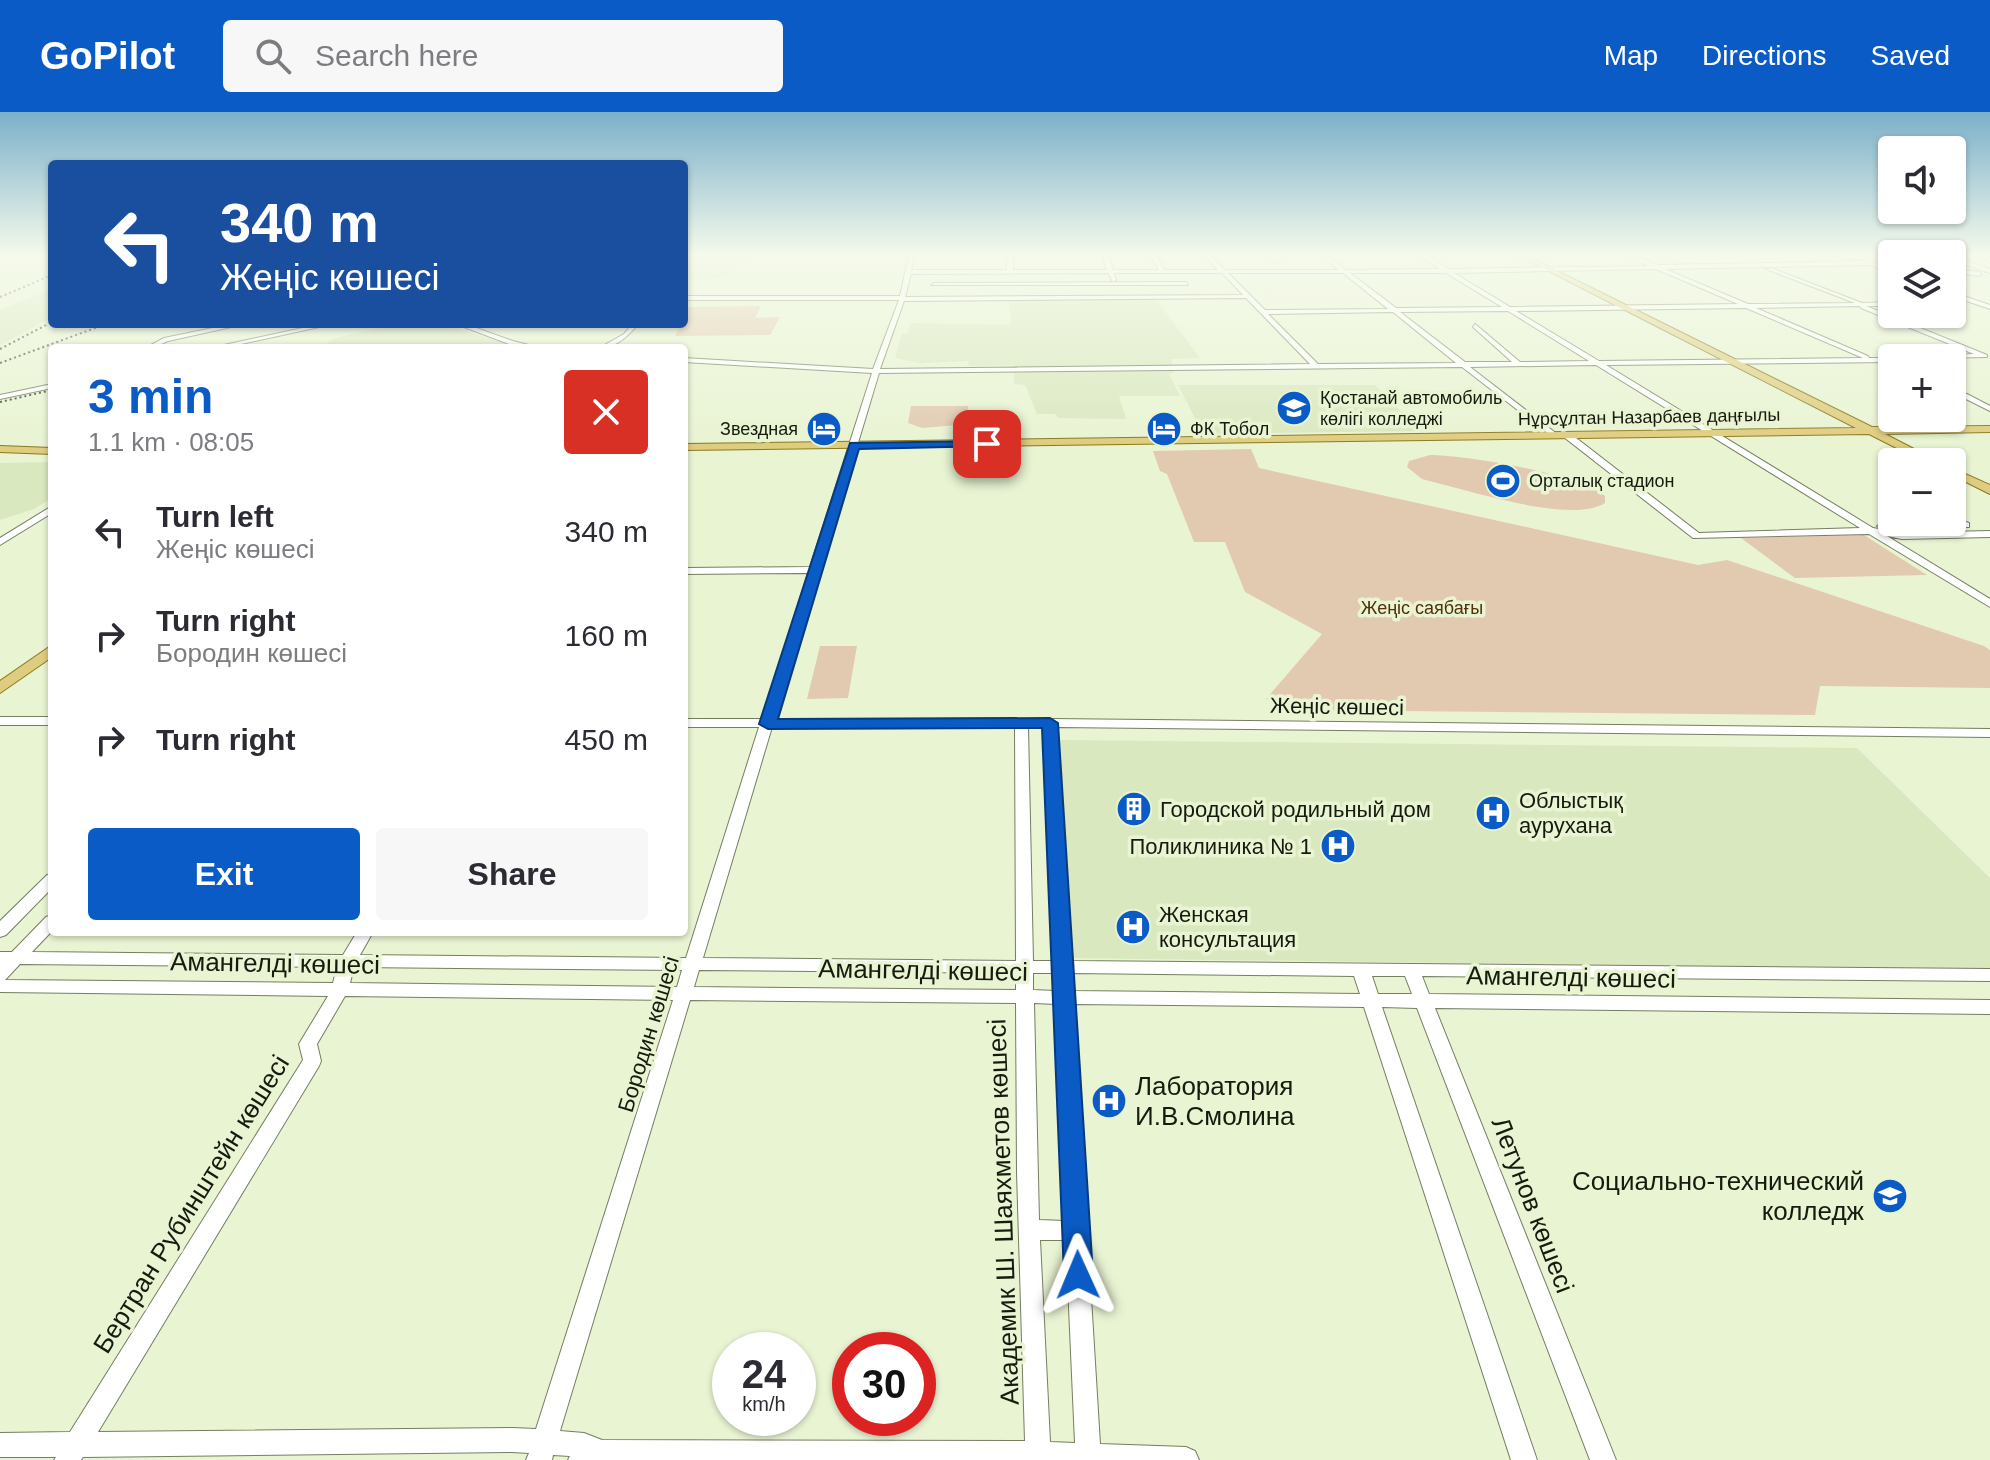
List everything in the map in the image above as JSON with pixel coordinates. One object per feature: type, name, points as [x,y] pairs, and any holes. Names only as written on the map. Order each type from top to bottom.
[{"type":"main road","points":[[1647,318],[1904,448]]},
{"type":"main road","name":"Нұрсұлтан Назарбаев даңғылы","points":[[688,447],[1990,429]]},
{"type":"main road","points":[[0,442],[48,444]]},
{"type":"main road","points":[[0,449],[48,451]]},
{"type":"main road","points":[[1966,478],[1990,490]]},
{"type":"main road","points":[[0,688],[48,653]]},
{"type":"street","name":"Бородин көшесі","points":[[542,1450],[895,318]]},
{"type":"street","points":[[1267,318],[1316,366]]},
{"type":"street","points":[[1402,318],[1554,436]]},
{"type":"street","points":[[1523,318],[1990,604]]},
{"type":"street","points":[[1776,318],[1878,362]]},
{"type":"street","points":[[1890,318],[1988,357]]},
{"type":"street","points":[[1475,326],[1517,363]]},
{"type":"street","points":[[156,344],[166,339],[222,328]]},
{"type":"street","points":[[232,344],[310,328]]},
{"type":"street","points":[[470,328],[516,344]]},
{"type":"street","points":[[609,344],[632,328]]},
{"type":"street","points":[[1936,328],[1986,347],[1988,357]]},
{"type":"street","points":[[1966,357],[1988,357]]},
{"type":"street","points":[[688,360],[876,371],[1878,360]]},
{"type":"street","points":[[0,397],[48,387]]},
{"type":"street","points":[[1967,396],[1990,409]]},
{"type":"street","points":[[1568,436],[1697,536],[1990,524]]},
{"type":"street","points":[[0,542],[48,512]]},
{"type":"street","points":[[1868,529],[1902,536],[1990,534]]},
{"type":"street","points":[[688,571],[816,570]]},
{"type":"street","points":[[0,721],[48,721]]},
{"type":"street","name":"Жеңіс көшесі","points":[[688,723],[1050,723],[1990,733]]},
{"type":"street","name":"Академик Ш. Шаяхметов көшесі","points":[[1021,723],[1023,967],[1038,1457]]},
{"type":"street","points":[[1050,723],[1088,1458]]},
{"type":"street","points":[[0,931],[48,883]]},
{"type":"street","points":[[0,975],[8,959],[48,924]]},
{"type":"street","name":"Бертран Рубинштейн көшесі","points":[[72,1453],[312,1061],[308,1044],[340,990],[347,962],[363,936]]},
{"type":"street","name":"Амангелді көшесі","points":[[8,959],[1990,975]]},
{"type":"street","points":[[1361,970],[1524,1460]]},
{"type":"street","name":"Летунов көшесі","points":[[1411,970],[1603,1460]]},
{"type":"street","name":"Амангелді көшесі","points":[[0,986],[1990,1007]]},
{"type":"street","points":[[1030,1230],[1077,1231]]},
{"type":"street","points":[[0,1445],[72,1453],[542,1450],[584,1445],[592,1456],[1186,1460]]},
{"type":"shaded area","points":[[0,318],[48,318],[48,319],[0,345]]},
{"type":"shaded area","points":[[1010,318],[1170,318],[1200,358],[1171,359],[1173,373],[1169,374],[1180,396],[1119,396],[1126,419],[1058,418],[1055,414],[1037,414],[1025,385],[1014,384],[1014,365],[969,366],[968,361],[921,363],[895,358],[902,334],[908,333],[910,323],[1011,325]]},
{"type":"shaded area","points":[[379,328],[453,328],[508,344],[325,344],[335,338]]},
{"type":"shaded area","name":"Қостанай автомобиль көлігі колледжі","points":[[1178,385],[1375,385],[1421,431],[1203,434]]},
{"type":"shaded area","points":[[48,462],[48,500],[34,509],[0,520],[0,463]]},
{"type":"shaded area","name":"Облыстық аурухана","points":[[1060,740],[1857,748],[1990,878],[1990,970],[1069,958]]},
{"type":"green space","points":[[688,318],[779,318],[770,335],[675,336],[678,328],[688,328]]},
{"type":"green space","points":[[911,406],[968,406],[969,424],[922,428],[908,423]]},
{"type":"green space","name":"Жеңіс саябағы","points":[[1251,449],[1259,468],[1698,565],[1727,560],[1984,646],[1990,650],[1990,688],[1820,686],[1815,715],[1293,710],[1266,699],[1322,634],[1245,592],[1225,542],[1194,542],[1167,474],[1160,471],[1153,451]]},
{"type":"green space","name":"Орталық стадион","points":[[1430,455],[1468,458],[1548,473],[1592,488],[1605,496],[1605,503],[1590,509],[1570,510],[1523,504],[1422,479],[1407,467],[1409,461]]},
{"type":"green space","points":[[1864,535],[1927,575],[1795,578],[1741,538]]},
{"type":"green space","points":[[820,646],[857,646],[848,698],[807,699]]},
{"type":"railway","points":[[0,349],[48,324]]},
{"type":"railway","points":[[52,344],[95,328]]},
{"type":"railway","points":[[0,363],[48,345]]},
{"type":"railway","points":[[0,402],[48,391]]},
{"type":"place","name":"Қостанай автомобиль көлігі колледжі","points":[[1294,408]]},
{"type":"place","name":"Звездная","points":[[824,429]]},
{"type":"place","name":"ФК Тобол","points":[[1164,429]]},
{"type":"place","name":"Орталық стадион","points":[[1503,481]]},
{"type":"place","name":"Городской родильный дом","points":[[1134,809]]},
{"type":"place","name":"Облыстық аурухана","points":[[1493,813]]},
{"type":"place","name":"Поликлиника № 1","points":[[1338,846]]},
{"type":"place","name":"Женская консультация","points":[[1133,927]]},
{"type":"place","name":"Лаборатория И.В.Смолина","points":[[1109,1101]]},
{"type":"place","name":"Социально-технический колледж","points":[[1890,1196]]},
{"type":"route","points":[[987,444],[854,445],[768,724],[1050,723],[1078,1275]]}]
